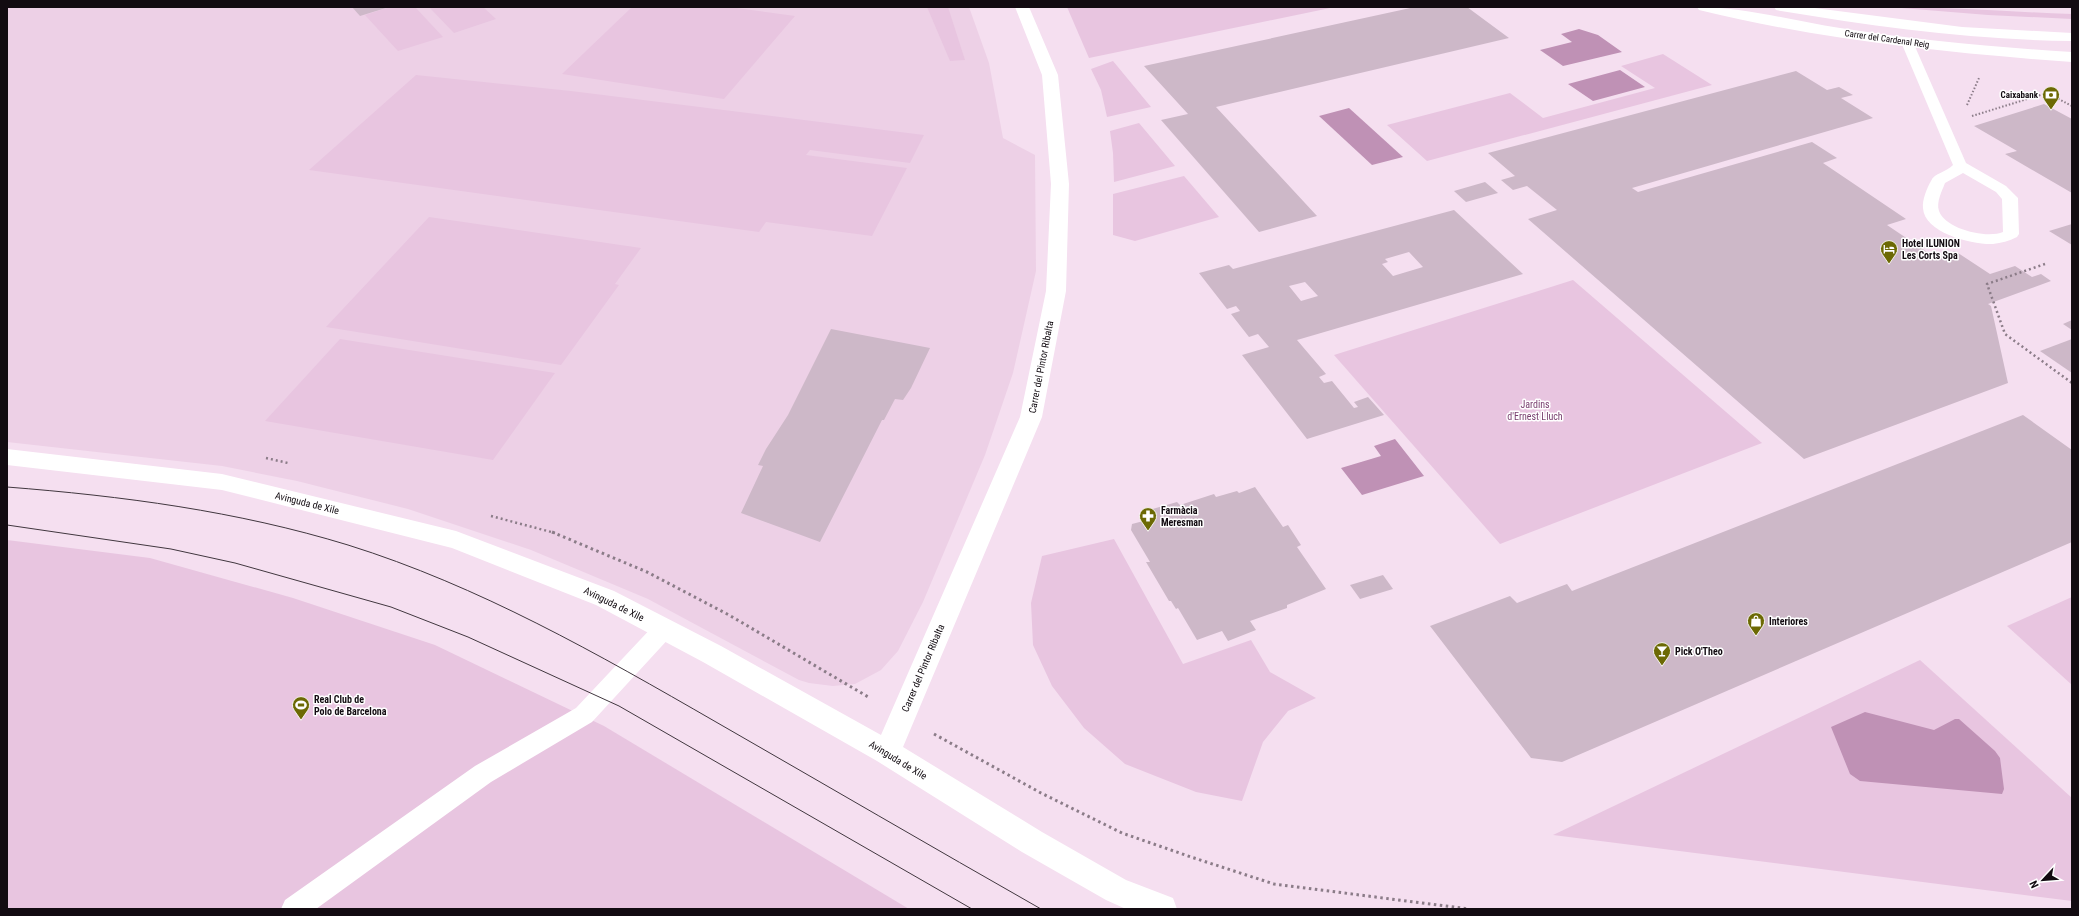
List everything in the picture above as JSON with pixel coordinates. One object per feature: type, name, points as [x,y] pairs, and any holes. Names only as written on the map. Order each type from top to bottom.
[{"type":"street","name":"Carrer del Pintor Ribalta","points":[[887,752],[1031,417],[1056,291],[1060,184],[1050,75],[1022,7]]},
{"type":"street","name":"Carrer del Cardenal Reig","points":[[1704,7],[1808,28],[1907,42],[2072,57]]},
{"type":"street","name":"Carrer del Cardenal Reig","points":[[1780,7],[1931,29],[2072,38]]},
{"type":"street","name":"Avinguda de Xile","points":[[7,457],[222,482],[456,540],[605,598],[887,752],[1032,842],[1116,890],[1162,909]]},
{"type":"lane","points":[[1907,42],[1960,165],[1996,186],[2008,195],[2012,202],[2011,234],[1999,239],[1972,237],[1951,229],[1933,215],[1930,208],[1938,181],[1957,170],[1960,165]]},
{"type":"lane","points":[[294,909],[483,774],[584,715],[664,629]]},
{"type":"path","points":[[1966,107],[1979,78]]},
{"type":"path","points":[[1943,124],[2047,93],[2072,106]]},
{"type":"path","points":[[1973,110],[1979,114]]},
{"type":"path","points":[[2044,264],[1987,284],[2005,334],[2072,383]]},
{"type":"shaded area","points":[[7,7],[969,7],[989,63],[1003,138],[1035,155],[1036,271],[1013,373],[985,455],[923,602],[898,651],[881,670],[855,684],[833,686],[809,683],[799,680],[648,599],[531,550],[408,509],[297,481],[222,466],[7,442]]},
{"type":"shaded area","points":[[1579,29],[1598,35],[1622,52],[1563,66],[1540,50],[1572,42],[1561,34]]},
{"type":"shaded area","points":[[1620,70],[1645,87],[1593,101],[1568,84]]},
{"type":"shaded area","points":[[1349,108],[1403,157],[1372,165],[1319,116]]},
{"type":"shaded area","points":[[1395,439],[1424,476],[1362,495],[1341,468],[1381,456],[1374,446]]},
{"type":"shaded area","points":[[1865,712],[1934,730],[1955,719],[1959,719],[1995,751],[2000,758],[2004,789],[2002,794],[1860,781],[1850,774],[1831,727]]},
{"type":"green space","points":[[390,7],[415,7],[443,37],[398,51],[365,15]]},
{"type":"green space","points":[[429,7],[483,7],[496,19],[454,33]]},
{"type":"green space","points":[[632,7],[729,7],[795,16],[724,99],[562,74]]},
{"type":"green space","points":[[927,7],[948,7],[965,60],[950,61]]},
{"type":"green space","points":[[1067,7],[1335,7],[1089,58]]},
{"type":"green space","points":[[1889,7],[2072,14],[2072,19],[1988,15]]},
{"type":"green space","points":[[1663,54],[1712,85],[1427,161],[1387,125],[1510,93],[1543,118],[1655,88],[1621,66]]},
{"type":"green space","points":[[1113,61],[1151,107],[1107,117],[1101,90],[1091,69]]},
{"type":"green space","points":[[416,75],[571,91],[924,135],[910,163],[810,150],[806,155],[907,168],[872,236],[766,222],[759,232],[309,170]]},
{"type":"green space","points":[[1139,123],[1175,166],[1114,182],[1113,153],[1110,131]]},
{"type":"green space","points":[[1184,176],[1219,217],[1135,241],[1113,235],[1113,194]]},
{"type":"green space","points":[[429,217],[641,248],[615,284],[619,285],[561,365],[326,327]]},
{"type":"green space","name":"Jardins d'Ernest Lluch","points":[[1573,280],[1762,443],[1500,544],[1334,355]]},
{"type":"green space","points":[[340,339],[555,373],[493,460],[265,421]]},
{"type":"green space","points":[[1114,539],[1183,664],[1251,640],[1270,672],[1316,698],[1288,711],[1263,742],[1242,801],[1196,792],[1125,764],[1084,728],[1052,686],[1033,645],[1031,603],[1042,556]]},
{"type":"green space","name":"Real Club de Polo de Barcelona","points":[[7,540],[150,558],[293,598],[435,645],[604,726],[909,909],[7,909]]},
{"type":"green space","points":[[2072,597],[2072,685],[2007,626]]},
{"type":"green space","points":[[1920,660],[2072,798],[2072,901],[1553,835]]},
{"type":"building","points":[[352,7],[389,7],[360,16]]},
{"type":"building","points":[[1415,7],[1467,7],[1509,38],[1216,107],[1317,216],[1259,232],[1161,120],[1188,114],[1144,66]]},
{"type":"building","points":[[1796,71],[1827,90],[1839,87],[1853,95],[1841,98],[1873,118],[1632,188],[1638,192],[1812,142],[1837,158],[1823,163],[1906,219],[1887,225],[1936,258],[1955,251],[1990,274],[2015,266],[2032,277],[2041,274],[2051,281],[1988,304],[1991,306],[2008,383],[1804,459],[1528,219],[1557,210],[1527,186],[1513,190],[1501,180],[1515,176],[1488,153]]},
{"type":"building","points":[[2044,104],[2072,119],[2072,193],[2005,154],[2017,151],[1974,126]]},
{"type":"building","points":[[1485,182],[1498,193],[1466,202],[1454,191]]},
{"type":"building","points":[[1454,210],[1523,274],[1297,340],[1326,374],[1319,377],[1324,383],[1332,381],[1354,408],[1358,407],[1354,402],[1368,397],[1384,415],[1307,439],[1242,355],[1269,347],[1258,334],[1249,337],[1231,314],[1240,311],[1236,306],[1227,309],[1199,273],[1229,265],[1233,269]],"holes":[[[1409,252],[1423,267],[1393,276],[1382,264],[1388,262],[1385,259]],[[1305,282],[1318,296],[1301,301],[1289,286]]]},
{"type":"building","points":[[2072,224],[2072,245],[2049,231]]},
{"type":"building","points":[[2072,320],[2072,330],[2063,324]]},
{"type":"building","points":[[831,329],[930,348],[911,388],[903,400],[895,399],[884,420],[882,420],[820,542],[741,513],[763,466],[758,465],[766,449],[788,415]]},
{"type":"building","points":[[2072,339],[2072,373],[2040,351]]},
{"type":"building","points":[[2023,415],[2072,450],[2072,542],[1562,762],[1531,758],[1430,626],[1510,596],[1517,603],[1567,584],[1572,591]]},
{"type":"building","points":[[1255,487],[1283,527],[1288,525],[1301,545],[1297,547],[1326,589],[1287,605],[1287,608],[1250,621],[1256,630],[1228,641],[1222,631],[1197,640],[1178,608],[1176,609],[1171,601],[1169,601],[1146,562],[1150,562],[1131,530],[1132,524],[1155,518],[1149,510],[1177,502],[1180,505],[1214,494],[1216,497],[1237,491],[1239,493]]},
{"type":"building","points":[[1383,575],[1393,589],[1360,599],[1350,585]]},
{"type":"tram line","points":[[7,487],[136,500],[222,514],[306,533],[348,545],[444,580],[537,623],[627,671],[1041,909]]},
{"type":"tram line","points":[[7,525],[171,549],[235,563],[391,607],[468,637],[619,706],[972,909]]},
{"type":"place","name":"Caixabank","points":[[2051,110]]},
{"type":"place","name":"Hotel ILUNION Les Corts Spa","points":[[1889,264]]},
{"type":"place","name":"Farmàcia Meresman","points":[[1148,531]]},
{"type":"place","name":"Interiores","points":[[1756,636]]},
{"type":"place","name":"Pick O'Theo","points":[[1662,666]]},
{"type":"place","name":"Real Club de Polo de Barcelona","points":[[301,720]]}]
